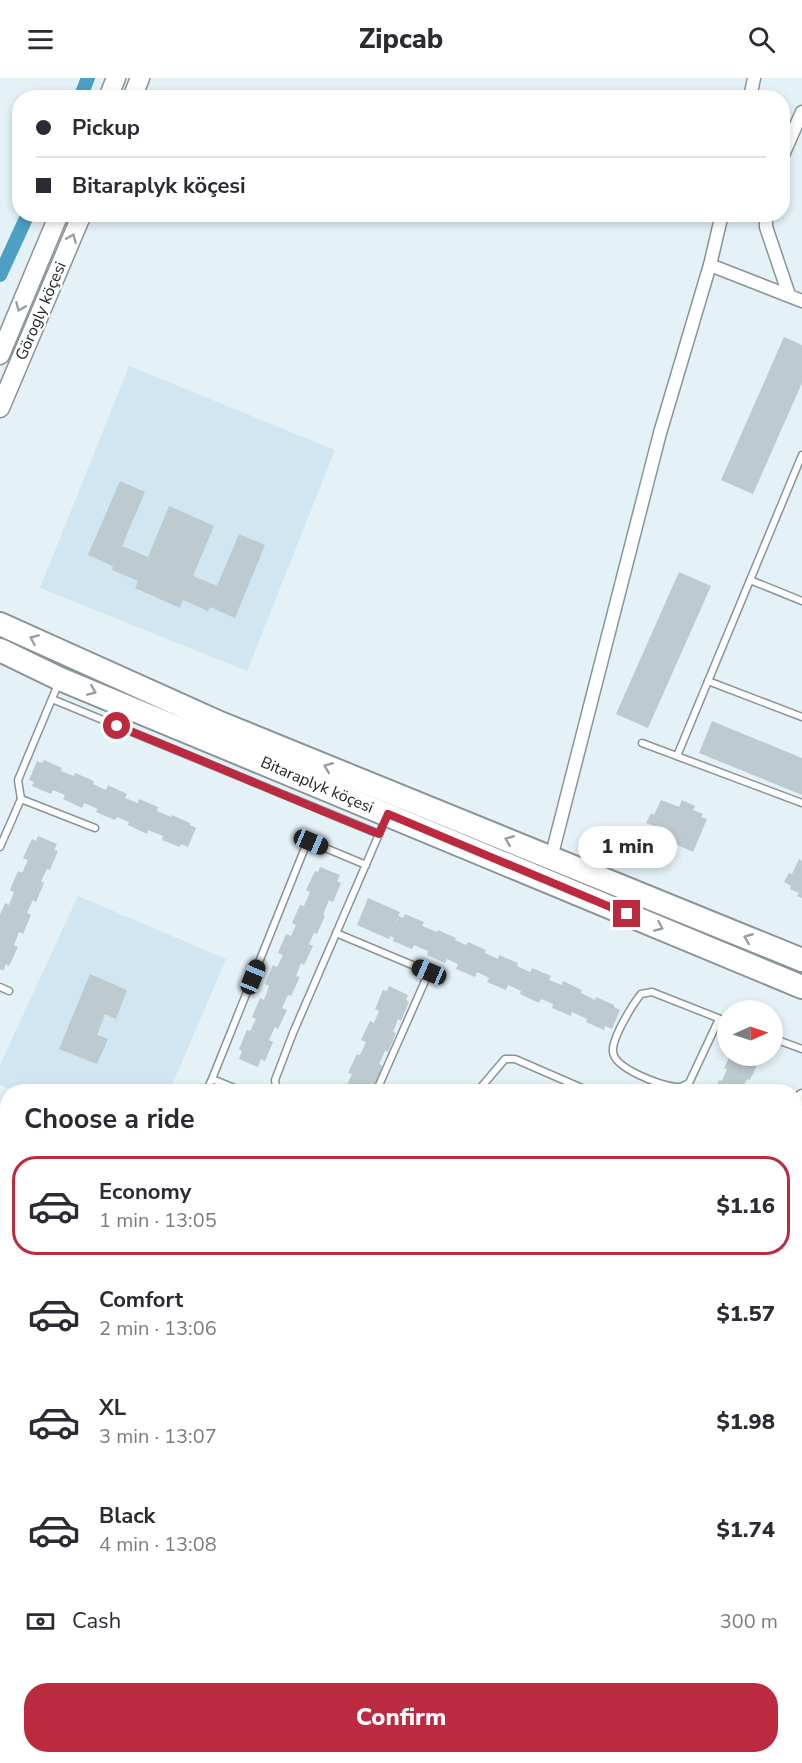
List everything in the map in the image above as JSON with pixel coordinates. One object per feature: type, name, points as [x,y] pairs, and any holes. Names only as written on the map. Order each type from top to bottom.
[{"type":"highway","name":"Bitaraplyk köçesi","points":[[0,624],[220,723],[802,960]]},
{"type":"highway","name":"Bitaraplyk köçesi","points":[[0,650],[56,689],[383,824],[802,987]]},
{"type":"main road","name":"Görogly köçesi","points":[[0,355],[56,222]]},
{"type":"main road","name":"Görogly köçesi","points":[[0,408],[79,222]]},
{"type":"street","points":[[790,139],[802,112]]},
{"type":"street","points":[[551,858],[660,433],[710,265],[720,222]]},
{"type":"street","points":[[766,222],[789,295]]},
{"type":"street","points":[[710,265],[802,301]]},
{"type":"lane","points":[[677,756],[802,455]]},
{"type":"lane","points":[[750,580],[802,601]]},
{"type":"lane","points":[[708,681],[802,717]]},
{"type":"lane","points":[[0,847],[21,799],[18,780],[56,689]]},
{"type":"lane","points":[[642,743],[802,803]]},
{"type":"lane","points":[[21,799],[94,828]]},
{"type":"lane","points":[[276,1084],[275,1080],[293,1033],[383,824]]},
{"type":"lane","points":[[209,1084],[306,845],[311,842],[366,865]]},
{"type":"lane","points":[[336,933],[429,972],[380,1084]]},
{"type":"lane","points":[[0,987],[9,991]]},
{"type":"lane","points":[[665,1084],[621,1066],[613,1053],[614,1041],[641,994],[652,992],[719,1019],[687,1084]]},
{"type":"lane","points":[[783,1042],[802,1049]]},
{"type":"lane","points":[[484,1084],[506,1059],[515,1059],[573,1084]]},
{"type":"lane","points":[[212,1078],[226,1084]]},
{"type":"shaded area","points":[[129,366],[335,450],[247,671],[40,588]]},
{"type":"shaded area","points":[[78,896],[226,959],[172,1084],[0,1084],[0,1065]]},
{"type":"building","points":[[784,337],[802,345],[802,383],[753,494],[721,480]]},
{"type":"building","points":[[120,481],[145,492],[122,546],[148,557],[169,506],[214,526],[193,576],[217,586],[239,534],[265,545],[235,618],[210,607],[208,611],[183,600],[180,608],[135,588],[138,581],[112,570],[113,566],[88,555]]},
{"type":"building","points":[[679,572],[711,586],[648,728],[616,714]]},
{"type":"building","points":[[712,721],[802,758],[802,795],[699,753]]},
{"type":"building","points":[[44,760],[62,768],[61,771],[74,776],[75,773],[94,781],[93,784],[106,790],[108,785],[127,794],[125,798],[138,803],[139,799],[158,807],[157,811],[190,823],[196,828],[188,847],[181,844],[180,847],[162,840],[163,836],[148,830],[147,834],[128,825],[129,822],[117,817],[115,820],[96,812],[98,809],[84,803],[82,808],[63,799],[65,795],[53,790],[51,794],[32,786],[34,782],[29,780],[37,761],[42,763]]},
{"type":"building","points":[[661,800],[679,807],[682,800],[695,806],[693,810],[703,814],[701,817],[707,819],[693,852],[660,837],[661,833],[652,829],[654,826],[646,823],[651,813],[654,815]]},
{"type":"building","points":[[38,836],[57,844],[54,850],[58,851],[50,870],[47,869],[41,881],[44,883],[36,902],[33,900],[27,913],[31,915],[23,934],[19,932],[14,945],[18,947],[9,966],[6,964],[3,971],[0,969],[0,915],[5,903],[9,905],[14,892],[10,890],[18,871],[22,873],[28,860],[23,858],[32,839],[36,841]]},
{"type":"building","points":[[799,859],[802,861],[802,898],[797,896],[799,893],[790,889],[791,886],[784,882],[789,873],[792,874]]},
{"type":"building","points":[[320,867],[340,875],[337,881],[341,883],[333,902],[329,900],[317,934],[314,933],[309,944],[313,946],[304,965],[301,963],[296,976],[300,977],[282,1008],[287,1010],[278,1029],[275,1027],[269,1040],[273,1042],[265,1061],[261,1059],[258,1067],[239,1059],[242,1051],[239,1049],[247,1030],[250,1031],[256,1019],[252,1017],[260,998],[264,1000],[269,986],[265,984],[273,965],[277,967],[283,955],[278,953],[286,934],[291,936],[296,925],[292,923],[300,905],[304,906],[310,892],[306,890],[315,871],[318,872]]},
{"type":"building","points":[[368,898],[400,912],[394,927],[399,916],[403,918],[405,914],[424,922],[422,926],[437,932],[438,930],[466,945],[468,942],[486,950],[485,953],[498,959],[499,955],[518,963],[517,966],[530,972],[532,968],[551,976],[549,980],[562,985],[563,981],[582,990],[581,993],[595,1000],[596,997],[614,1005],[620,1010],[612,1029],[605,1026],[604,1030],[586,1022],[587,1019],[572,1012],[571,1016],[552,1008],[553,1004],[541,999],[539,1003],[508,985],[506,990],[487,982],[489,978],[477,972],[475,977],[456,969],[458,964],[447,959],[445,963],[427,955],[428,951],[414,945],[412,949],[393,941],[394,938],[390,936],[389,939],[357,925]]},
{"type":"building","points":[[90,974],[127,990],[116,1019],[105,1014],[97,1035],[108,1039],[97,1064],[59,1049]]},
{"type":"building","points":[[389,986],[408,995],[406,1000],[409,1002],[401,1021],[398,1019],[393,1032],[396,1033],[388,1052],[385,1051],[379,1064],[383,1066],[375,1084],[347,1084],[352,1074],[348,1073],[366,1042],[361,1040],[370,1021],[374,1023],[379,1011],[375,1009],[383,990],[387,991]]},
{"type":"building","points":[[725,1066],[757,1066],[750,1080],[747,1079],[745,1084],[717,1084],[719,1080],[722,1081],[727,1069],[724,1068]]},
{"type":"waterway","points":[[83,90],[88,78]]},
{"type":"waterway","points":[[0,275],[24,222]]},
{"type":"route","points":[[117,726],[379,834],[388,814],[627,914]]}]
